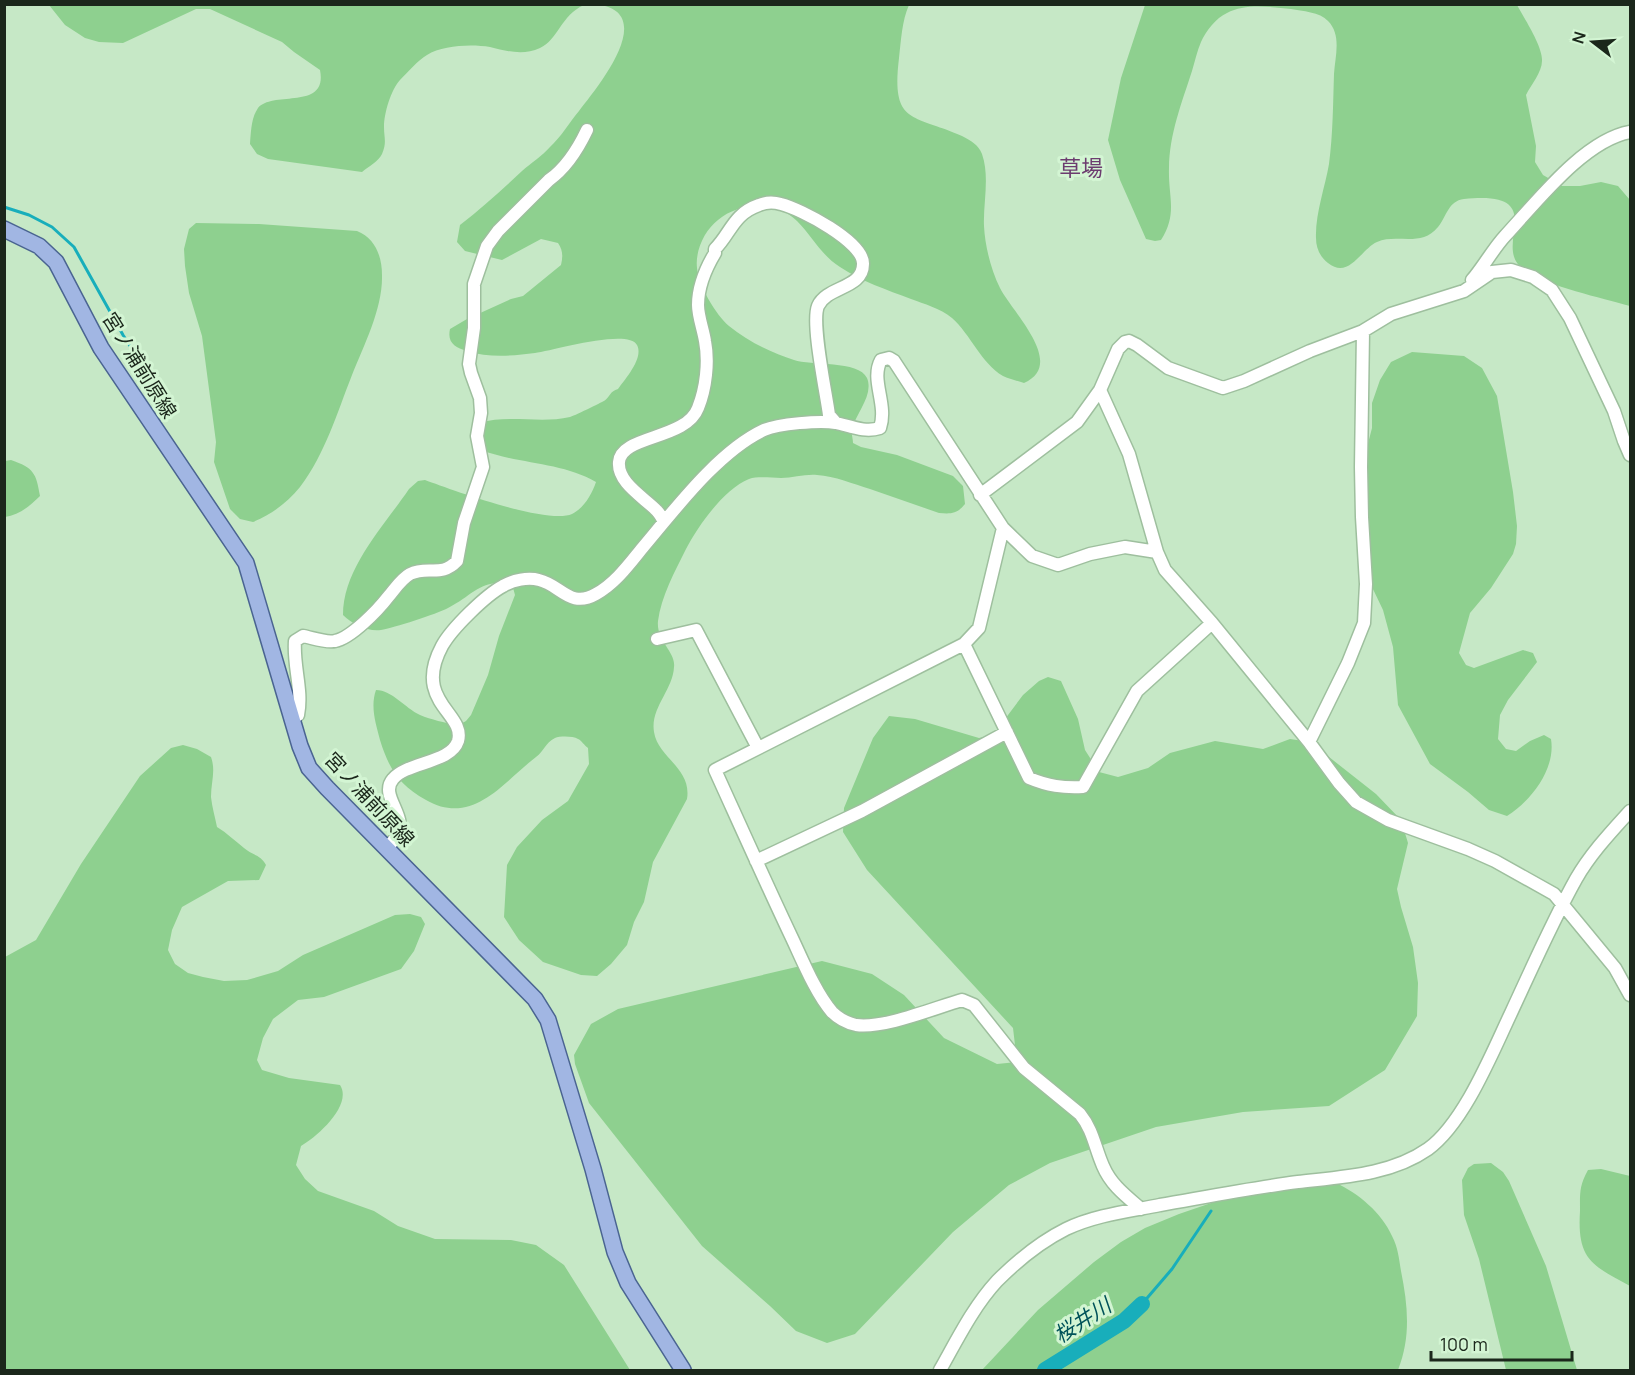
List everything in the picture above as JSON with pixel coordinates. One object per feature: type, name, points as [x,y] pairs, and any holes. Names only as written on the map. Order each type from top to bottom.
[{"type":"main road","name":"宮ノ浦前原線","points":[[4,230],[39,246],[56,262],[101,348],[246,563],[291,719],[309,768],[535,999],[548,1020],[593,1169],[615,1252],[628,1283],[683,1371]]},
{"type":"street","points":[[291,719],[298,715],[301,702],[294,654],[295,641],[303,636],[333,642],[346,638],[382,605],[403,579],[412,573],[447,570],[458,561],[464,523],[483,467],[477,436],[482,413],[480,398],[469,364],[474,328],[474,284],[482,255],[498,231],[568,162],[587,130]]},
{"type":"street","points":[[1464,291],[1515,224],[1554,182],[1598,146],[1614,137],[1630,132]]},
{"type":"street","points":[[664,522],[660,513],[623,477],[619,468],[620,458],[625,450],[677,430],[693,418],[706,376],[706,343],[698,307],[703,279],[715,249],[729,228],[744,212],[762,203],[780,203],[807,214],[856,248],[862,256],[864,265],[859,276],[826,296],[817,308],[829,414],[836,423]]},
{"type":"street","points":[[980,495],[1077,422],[1100,390],[1118,349],[1129,341],[1168,368],[1223,388],[1363,331],[1392,314],[1464,291],[1492,272],[1511,270],[1533,277],[1552,290],[1570,318],[1614,411],[1623,441],[1630,454]]},
{"type":"street","points":[[1309,742],[1360,636],[1366,612],[1361,466],[1363,331]]},
{"type":"street","points":[[387,848],[399,833],[400,820],[389,792],[391,780],[404,771],[445,754],[454,748],[459,740],[458,730],[437,697],[433,685],[433,670],[448,636],[492,593],[517,580],[539,580],[576,599],[593,596],[612,583],[699,482],[754,436],[775,426],[789,424],[836,423],[872,430],[880,428],[883,406],[877,375],[881,360],[890,358],[894,361],[1003,528],[1032,556],[1058,565],[1090,554],[1125,547],[1157,552]]},
{"type":"street","points":[[1100,390],[1129,454],[1157,552],[1165,570],[1212,623],[1309,742],[1339,783],[1356,802],[1388,820],[1495,861],[1554,894],[1616,968],[1630,995]]},
{"type":"street","points":[[1003,528],[979,628],[964,644],[715,770],[806,966],[834,1013],[843,1020],[867,1025],[962,1000],[974,1005],[1024,1068],[1080,1114],[1086,1122],[1107,1174],[1116,1188],[1142,1209]]},
{"type":"street","points":[[964,644],[1029,778],[1064,788],[1083,787],[1137,692],[1212,623]]},
{"type":"street","points":[[657,639],[696,630],[758,748]]},
{"type":"street","points":[[756,861],[862,811],[1007,732]]},
{"type":"street","points":[[940,1371],[972,1313],[997,1281],[1037,1247],[1067,1228],[1100,1218],[1262,1186],[1362,1174],[1402,1162],[1429,1148],[1449,1128],[1466,1102],[1490,1058],[1577,877],[1595,850],[1630,811]]},
{"type":"green space","points":[[49,5],[584,5],[570,15],[546,44],[534,50],[515,52],[490,47],[449,47],[424,57],[400,80],[394,90],[385,115],[385,143],[381,157],[362,172],[268,159],[257,154],[250,144],[253,121],[258,108],[275,100],[308,95],[316,91],[320,83],[320,70],[282,42],[210,9],[196,9],[123,43],[99,42],[85,38],[65,25]]},
{"type":"green space","points":[[601,5],[909,5],[902,31],[897,80],[898,95],[902,106],[918,119],[962,136],[976,145],[982,154],[986,172],[984,226],[989,258],[1000,288],[1033,337],[1040,364],[1036,374],[1024,383],[1003,376],[988,364],[952,318],[932,307],[865,281],[840,267],[822,251],[797,221],[779,209],[747,207],[727,214],[709,229],[699,248],[698,275],[713,307],[724,321],[752,342],[786,357],[801,362],[845,366],[862,372],[869,384],[852,429],[853,443],[897,455],[953,476],[963,486],[965,504],[954,513],[939,513],[830,477],[812,475],[756,478],[749,479],[730,491],[705,519],[673,575],[665,593],[658,621],[660,635],[672,656],[674,667],[670,683],[655,715],[654,732],[662,749],[685,779],[687,799],[653,862],[644,902],[634,922],[627,945],[597,976],[581,975],[543,962],[519,940],[504,917],[507,865],[517,847],[542,820],[568,801],[589,764],[588,748],[576,738],[555,738],[539,755],[486,798],[473,805],[458,808],[443,807],[417,794],[396,775],[383,750],[375,722],[374,696],[376,690],[388,693],[424,717],[457,726],[466,721],[471,715],[488,675],[499,636],[515,595],[512,584],[484,586],[442,611],[381,630],[360,627],[343,615],[345,598],[357,564],[409,489],[418,481],[425,480],[522,511],[560,516],[572,514],[580,508],[594,487],[596,482],[583,475],[481,450],[480,423],[502,419],[559,419],[570,417],[602,402],[618,389],[633,368],[638,356],[637,345],[631,340],[605,340],[535,353],[492,356],[459,348],[453,344],[449,334],[450,329],[467,319],[523,296],[561,265],[562,254],[558,243],[541,239],[502,260],[465,251],[457,242],[460,225],[554,143],[608,71],[623,38],[624,23],[617,12]]},
{"type":"green space","points":[[1145,5],[1517,5],[1542,55],[1540,70],[1526,95],[1536,146],[1535,162],[1543,175],[1562,186],[1580,186],[1601,182],[1618,186],[1630,200],[1630,306],[1559,286],[1522,268],[1515,258],[1513,246],[1515,222],[1513,211],[1506,203],[1491,198],[1459,200],[1451,206],[1438,227],[1431,233],[1417,239],[1377,242],[1349,266],[1335,267],[1325,261],[1316,242],[1316,229],[1330,153],[1337,46],[1335,33],[1325,18],[1311,12],[1291,9],[1258,6],[1234,10],[1219,18],[1206,34],[1197,52],[1171,143],[1169,221],[1161,240],[1146,239],[1120,180],[1108,140],[1121,78]]},
{"type":"green space","points":[[196,223],[259,224],[357,231],[373,243],[381,261],[381,288],[376,313],[317,461],[300,487],[285,503],[253,522],[240,519],[230,509],[214,462],[216,442],[202,336],[189,293],[185,266],[184,249],[189,229]]},
{"type":"green space","points":[[1412,352],[1464,356],[1482,368],[1497,396],[1513,492],[1517,526],[1516,544],[1513,554],[1491,588],[1470,613],[1459,653],[1466,665],[1474,668],[1523,650],[1533,653],[1537,662],[1508,700],[1500,715],[1498,739],[1506,749],[1516,751],[1544,735],[1551,739],[1552,750],[1546,773],[1540,783],[1525,802],[1507,816],[1489,810],[1430,764],[1398,705],[1393,647],[1383,610],[1372,587],[1358,506],[1362,467],[1372,428],[1372,403],[1380,380],[1391,362]]},
{"type":"green space","points":[[11,460],[33,472],[40,496],[24,510],[5,517],[5,461]]},
{"type":"green space","points":[[1048,677],[1061,681],[1078,719],[1085,750],[1099,772],[1118,777],[1148,768],[1170,753],[1215,741],[1263,749],[1290,739],[1310,742],[1376,794],[1401,820],[1408,843],[1397,889],[1413,947],[1418,983],[1417,1016],[1385,1070],[1329,1106],[1243,1112],[1156,1127],[1050,1163],[1009,1185],[953,1232],[855,1334],[827,1343],[796,1331],[702,1246],[589,1103],[574,1055],[591,1024],[618,1009],[822,961],[872,974],[904,995],[944,1038],[997,1064],[1017,1062],[1013,1028],[867,870],[843,832],[844,808],[873,738],[889,716],[915,719],[979,738],[993,735],[1023,695],[1039,681]]},
{"type":"green space","points":[[183,745],[197,749],[211,757],[213,772],[211,797],[217,827],[262,859],[266,865],[259,880],[228,881],[182,907],[172,930],[168,950],[175,964],[188,973],[203,977],[224,981],[247,980],[278,971],[303,955],[395,915],[410,914],[421,917],[425,924],[414,951],[401,969],[324,997],[298,1000],[273,1019],[263,1038],[257,1060],[262,1070],[289,1078],[340,1085],[343,1093],[338,1111],[331,1120],[301,1146],[296,1165],[305,1179],[318,1191],[374,1211],[398,1226],[435,1239],[511,1240],[536,1245],[564,1265],[630,1370],[5,1370],[5,957],[36,940],[81,864],[140,776],[171,748]]},
{"type":"green space","points":[[1491,1163],[1503,1172],[1509,1181],[1546,1266],[1577,1370],[1506,1370],[1479,1259],[1464,1215],[1462,1180],[1468,1168],[1474,1164]]},
{"type":"green space","points":[[1601,1169],[1630,1176],[1630,1286],[1596,1266],[1589,1259],[1581,1240],[1580,1195],[1582,1186],[1588,1170]]},
{"type":"green space","points":[[1336,1183],[1353,1192],[1376,1212],[1396,1244],[1407,1321],[1405,1346],[1398,1370],[982,1370],[1038,1310],[1094,1262],[1145,1228],[1255,1188]]},
{"type":"waterway","points":[[4,207],[29,215],[52,227],[74,247],[123,335],[163,397]]},
{"type":"waterway","points":[[1142,1304],[1172,1269],[1211,1211]]},
{"type":"waterway","name":"桜井川","points":[[1045,1370],[1124,1321],[1142,1304]]},
{"type":"district","name":"草場","points":[[1081,168]]}]
